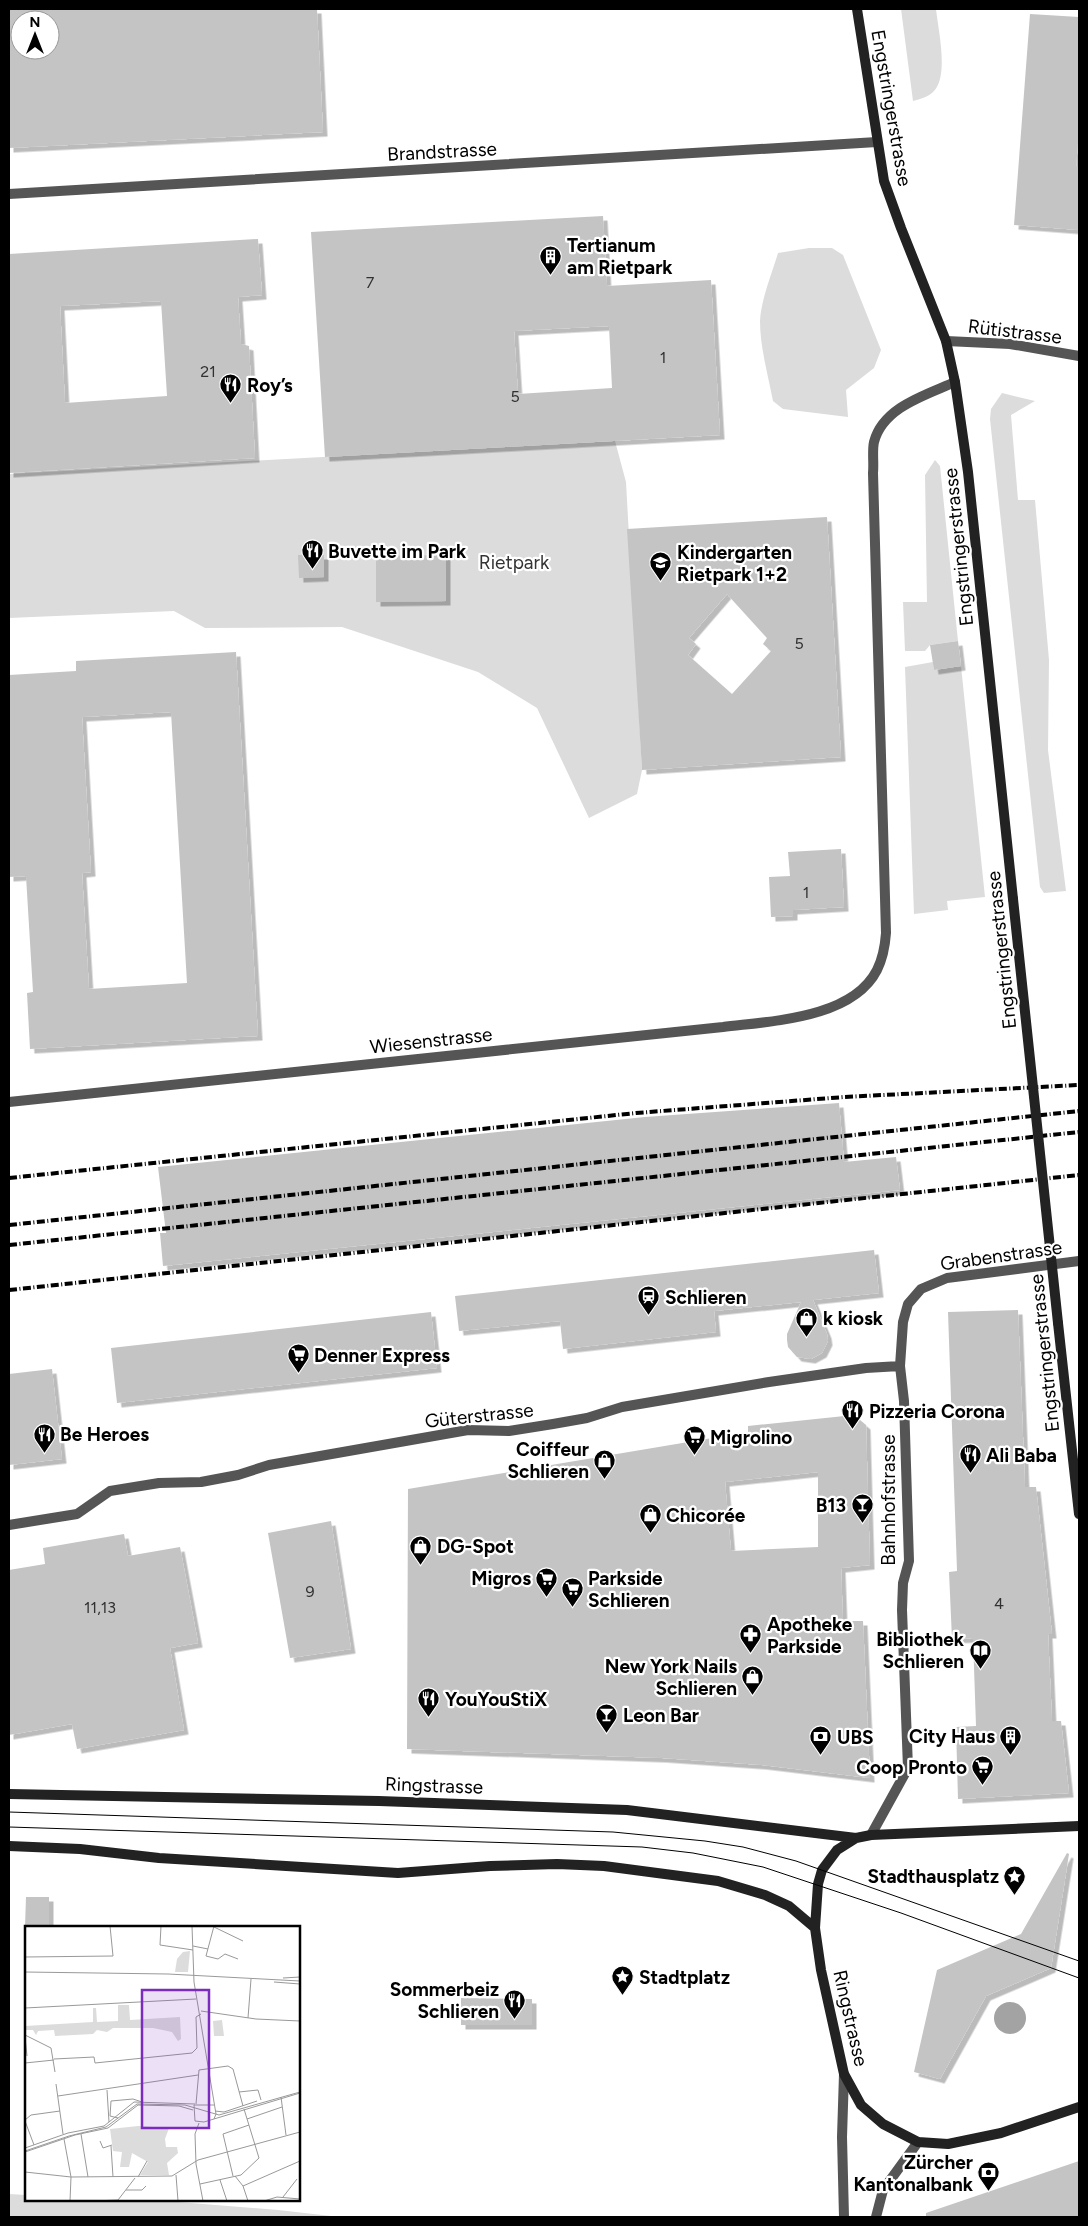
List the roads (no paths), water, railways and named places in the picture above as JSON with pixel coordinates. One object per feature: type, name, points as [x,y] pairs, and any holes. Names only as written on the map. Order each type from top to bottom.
[{"type":"main road","name":"Engstringerstrasse","points":[[857,9],[884,181],[946,341],[955,382],[969,482],[1079,1514]]},
{"type":"main road","name":"Ringstrasse","points":[[9,1794],[379,1801],[627,1810],[856,1838],[871,1835],[1079,1826]]},
{"type":"main road","name":"Ringstrasse","points":[[856,1838],[837,1850],[822,1870],[818,1884],[815,1928],[821,1970],[844,2074],[861,2105],[883,2124],[918,2142]]},
{"type":"main road","points":[[9,1846],[80,1849],[159,1858],[398,1872],[558,1864],[604,1866],[718,1881],[765,1895],[789,1906],[815,1928]]},
{"type":"main road","points":[[918,2142],[948,2144],[1002,2133],[1079,2107]]},
{"type":"street","name":"Brandstrasse","points":[[9,194],[877,142]]},
{"type":"street","name":"Rütistrasse","points":[[946,341],[1010,344],[1079,356]]},
{"type":"street","name":"Wiesenstrasse","points":[[9,1102],[723,1027],[814,1013],[853,996],[867,985],[876,972],[884,954],[886,933],[873,473],[874,442],[880,428],[902,406],[955,382]]},
{"type":"street","name":"Grabenstrasse","points":[[900,1366],[903,1322],[908,1304],[921,1289],[933,1282],[962,1275],[1079,1261]]},
{"type":"street","name":"Güterstrasse","points":[[9,1525],[77,1514],[110,1492],[159,1483],[201,1482],[238,1475],[269,1465],[468,1430],[509,1431],[587,1418],[622,1407],[761,1383],[866,1368],[900,1366]]},
{"type":"street","name":"Bahnhofstrasse","points":[[871,1835],[908,1768],[902,1610],[903,1583],[909,1561],[904,1400],[900,1366]]},
{"type":"street","points":[[844,2074],[842,2137],[844,2217]]},
{"type":"street","points":[[876,2217],[883,2190],[918,2142]]},
{"type":"tram line","points":[[9,1812],[613,1832],[705,1841],[743,1847],[796,1861],[1079,1961]]},
{"type":"tram line","points":[[9,1827],[642,1847],[693,1853],[763,1867],[901,1913],[1079,1978]]},
{"type":"railway","points":[[9,1178],[636,1113],[844,1097],[1079,1085]]},
{"type":"railway","points":[[9,1225],[1079,1111]]},
{"type":"railway","points":[[9,1245],[1079,1132]]},
{"type":"railway","points":[[9,1290],[1079,1175]]},
{"type":"place","name":"Tertianum am Rietpark","points":[[551,275]]},
{"type":"place","name":"Roy’s","points":[[231,404]]},
{"type":"place","name":"Buvette im Park","points":[[312,570]]},
{"type":"place","name":"Kindergarten Rietpark 1+2","points":[[661,582]]},
{"type":"place","name":"Schlieren","points":[[649,1316]]},
{"type":"place","name":"k kiosk","points":[[807,1337]]},
{"type":"place","name":"Denner Express","points":[[298,1374]]},
{"type":"place","name":"Pizzeria Corona","points":[[853,1430]]},
{"type":"place","name":"Be Heroes","points":[[44,1453]]},
{"type":"place","name":"Migrolino","points":[[694,1456]]},
{"type":"place","name":"Ali Baba","points":[[970,1474]]},
{"type":"place","name":"Coiffeur Schlieren","points":[[605,1479]]},
{"type":"place","name":"B13","points":[[862,1524]]},
{"type":"place","name":"Chicorée","points":[[650,1534]]},
{"type":"place","name":"DG-Spot","points":[[421,1565]]},
{"type":"place","name":"Migros","points":[[547,1597]]},
{"type":"place","name":"Parkside Schlieren","points":[[572,1608]]},
{"type":"place","name":"Apotheke Parkside","points":[[751,1654]]},
{"type":"place","name":"Bibliothek Schlieren","points":[[980,1669]]},
{"type":"place","name":"New York Nails Schlieren","points":[[753,1696]]},
{"type":"place","name":"YouYouStiX","points":[[429,1718]]},
{"type":"place","name":"Leon Bar","points":[[607,1734]]},
{"type":"place","name":"City Haus","points":[[1011,1755]]},
{"type":"place","name":"UBS","points":[[821,1756]]},
{"type":"place","name":"Coop Pronto","points":[[983,1786]]},
{"type":"place","name":"Stadthausplatz","points":[[1015,1895]]},
{"type":"place","name":"Stadtplatz","points":[[623,1996]]},
{"type":"place","name":"Sommerbeiz Schlieren","points":[[515,2019]]},
{"type":"place","name":"Zürcher Kantonalbank","points":[[989,2192]]},
{"type":"park label","name":"Rietpark","points":[[514,562]]}]
